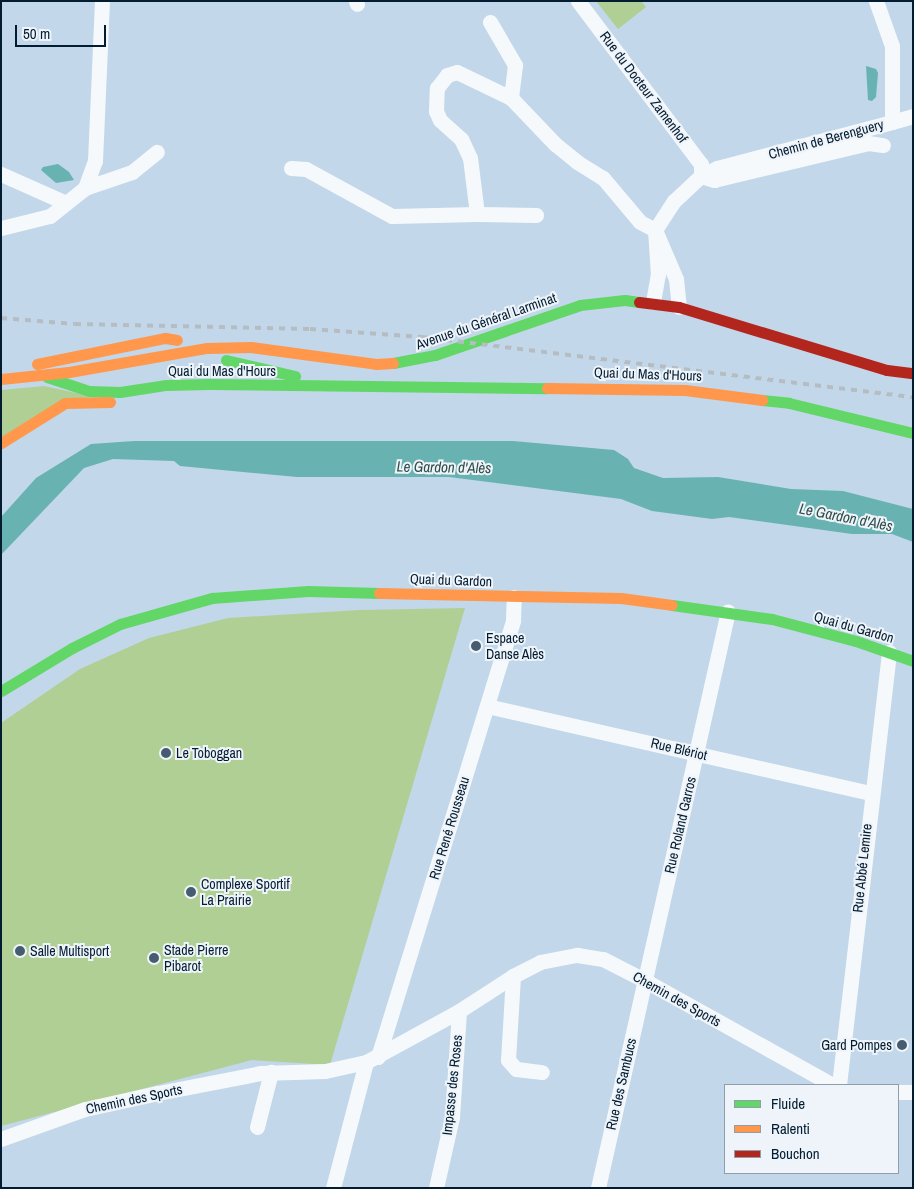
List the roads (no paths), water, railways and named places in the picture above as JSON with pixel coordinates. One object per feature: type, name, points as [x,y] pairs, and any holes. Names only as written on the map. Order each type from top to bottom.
[{"type":"main road","name":"Avenue du Général Larminat","points":[[1,379],[41,375],[207,348],[252,347],[376,364],[435,355],[537,318],[580,305],[625,300],[653,302],[679,307],[887,370],[913,373]]},
{"type":"main road","points":[[1,370],[165,338],[177,340]]},
{"type":"main road","name":"Quai du Mas d'Hours","points":[[226,360],[272,373],[377,385]]},
{"type":"main road","name":"Quai du Mas d'Hours","points":[[41,375],[89,391],[150,389],[166,385],[209,384],[337,388],[377,385],[640,388],[722,393],[824,410],[913,432]]},
{"type":"main road","points":[[1,443],[65,403],[121,401],[150,389]]},
{"type":"main road","name":"Quai du Gardon","points":[[1,691],[55,657],[120,624],[212,598],[308,591],[621,598],[728,611],[772,620],[889,652],[913,661]]},
{"type":"street","points":[[85,188],[95,160],[102,1]]},
{"type":"street","name":"Rue du Docteur Zamenhof","points":[[578,1],[701,164],[701,176]]},
{"type":"street","name":"Chemin de Berenguery","points":[[655,230],[674,201],[701,176],[717,168],[892,122],[892,46],[876,1]]},
{"type":"street","points":[[490,22],[515,65],[511,98]]},
{"type":"street","points":[[477,214],[470,158],[461,139],[440,120],[436,111],[437,88],[447,75],[457,72],[511,98],[562,150],[603,178],[640,222],[655,230],[676,279],[679,307]]},
{"type":"street","points":[[892,122],[913,116]]},
{"type":"street","name":"Chemin de Berenguery","points":[[701,176],[714,180],[868,142],[883,145]]},
{"type":"street","points":[[1,228],[50,216],[85,188],[132,172],[157,152]]},
{"type":"street","points":[[291,168],[306,169],[392,216],[536,215]]},
{"type":"street","points":[[1,174],[66,204]]},
{"type":"street","points":[[653,302],[658,275],[655,230]]},
{"type":"street","name":"Rue René Rousseau","points":[[333,1188],[372,1060],[487,706],[513,620],[514,597]]},
{"type":"street","name":"Rue Roland Garros","points":[[644,980],[728,611]]},
{"type":"street","name":"Rue Abbé Lemire","points":[[839,1084],[871,793],[889,652]]},
{"type":"street","name":"Rue Blériot","points":[[487,706],[871,793]]},
{"type":"street","name":"Chemin des Sports","points":[[1,1140],[85,1109],[271,1072],[326,1071],[372,1060],[460,1011],[513,976],[540,962],[577,954],[603,960],[644,980],[832,1084]]},
{"type":"street","points":[[513,976],[508,1060],[516,1069],[542,1072]]},
{"type":"street","name":"Rue des Sambucs","points":[[598,1188],[644,980]]},
{"type":"street","name":"Impasse des Roses","points":[[436,1188],[452,1117],[460,1011]]},
{"type":"street","points":[[257,1127],[271,1072]]},
{"type":"street","points":[[899,1092],[913,1092]]},
{"type":"water","points":[[866,66],[876,69],[878,73],[876,97],[872,101],[868,100]]},
{"type":"water","points":[[58,164],[69,172],[74,180],[56,183],[41,170],[43,167]]},
{"type":"water","name":"Le Gardon d'Alès","points":[[134,441],[513,441],[614,450],[628,459],[634,468],[663,478],[718,477],[791,489],[843,491],[913,509],[913,542],[892,534],[852,534],[729,517],[712,519],[652,511],[621,499],[449,477],[297,477],[180,466],[174,461],[113,459],[84,468],[1,555],[1,517],[36,478],[91,444]]},
{"type":"railway","points":[[1,318],[75,324],[310,329],[422,337],[913,397]]},
{"type":"place","name":"Espace Danse Alès","points":[[476,646]]},
{"type":"place","name":"Le Toboggan","points":[[166,753]]},
{"type":"place","name":"Complexe Sportif La Prairie","points":[[191,892]]},
{"type":"place","name":"Salle Multisport","points":[[20,951]]},
{"type":"place","name":"Stade Pierre Pibarot","points":[[154,958]]},
{"type":"place","name":"Gard Pompes","points":[[902,1045]]}]
